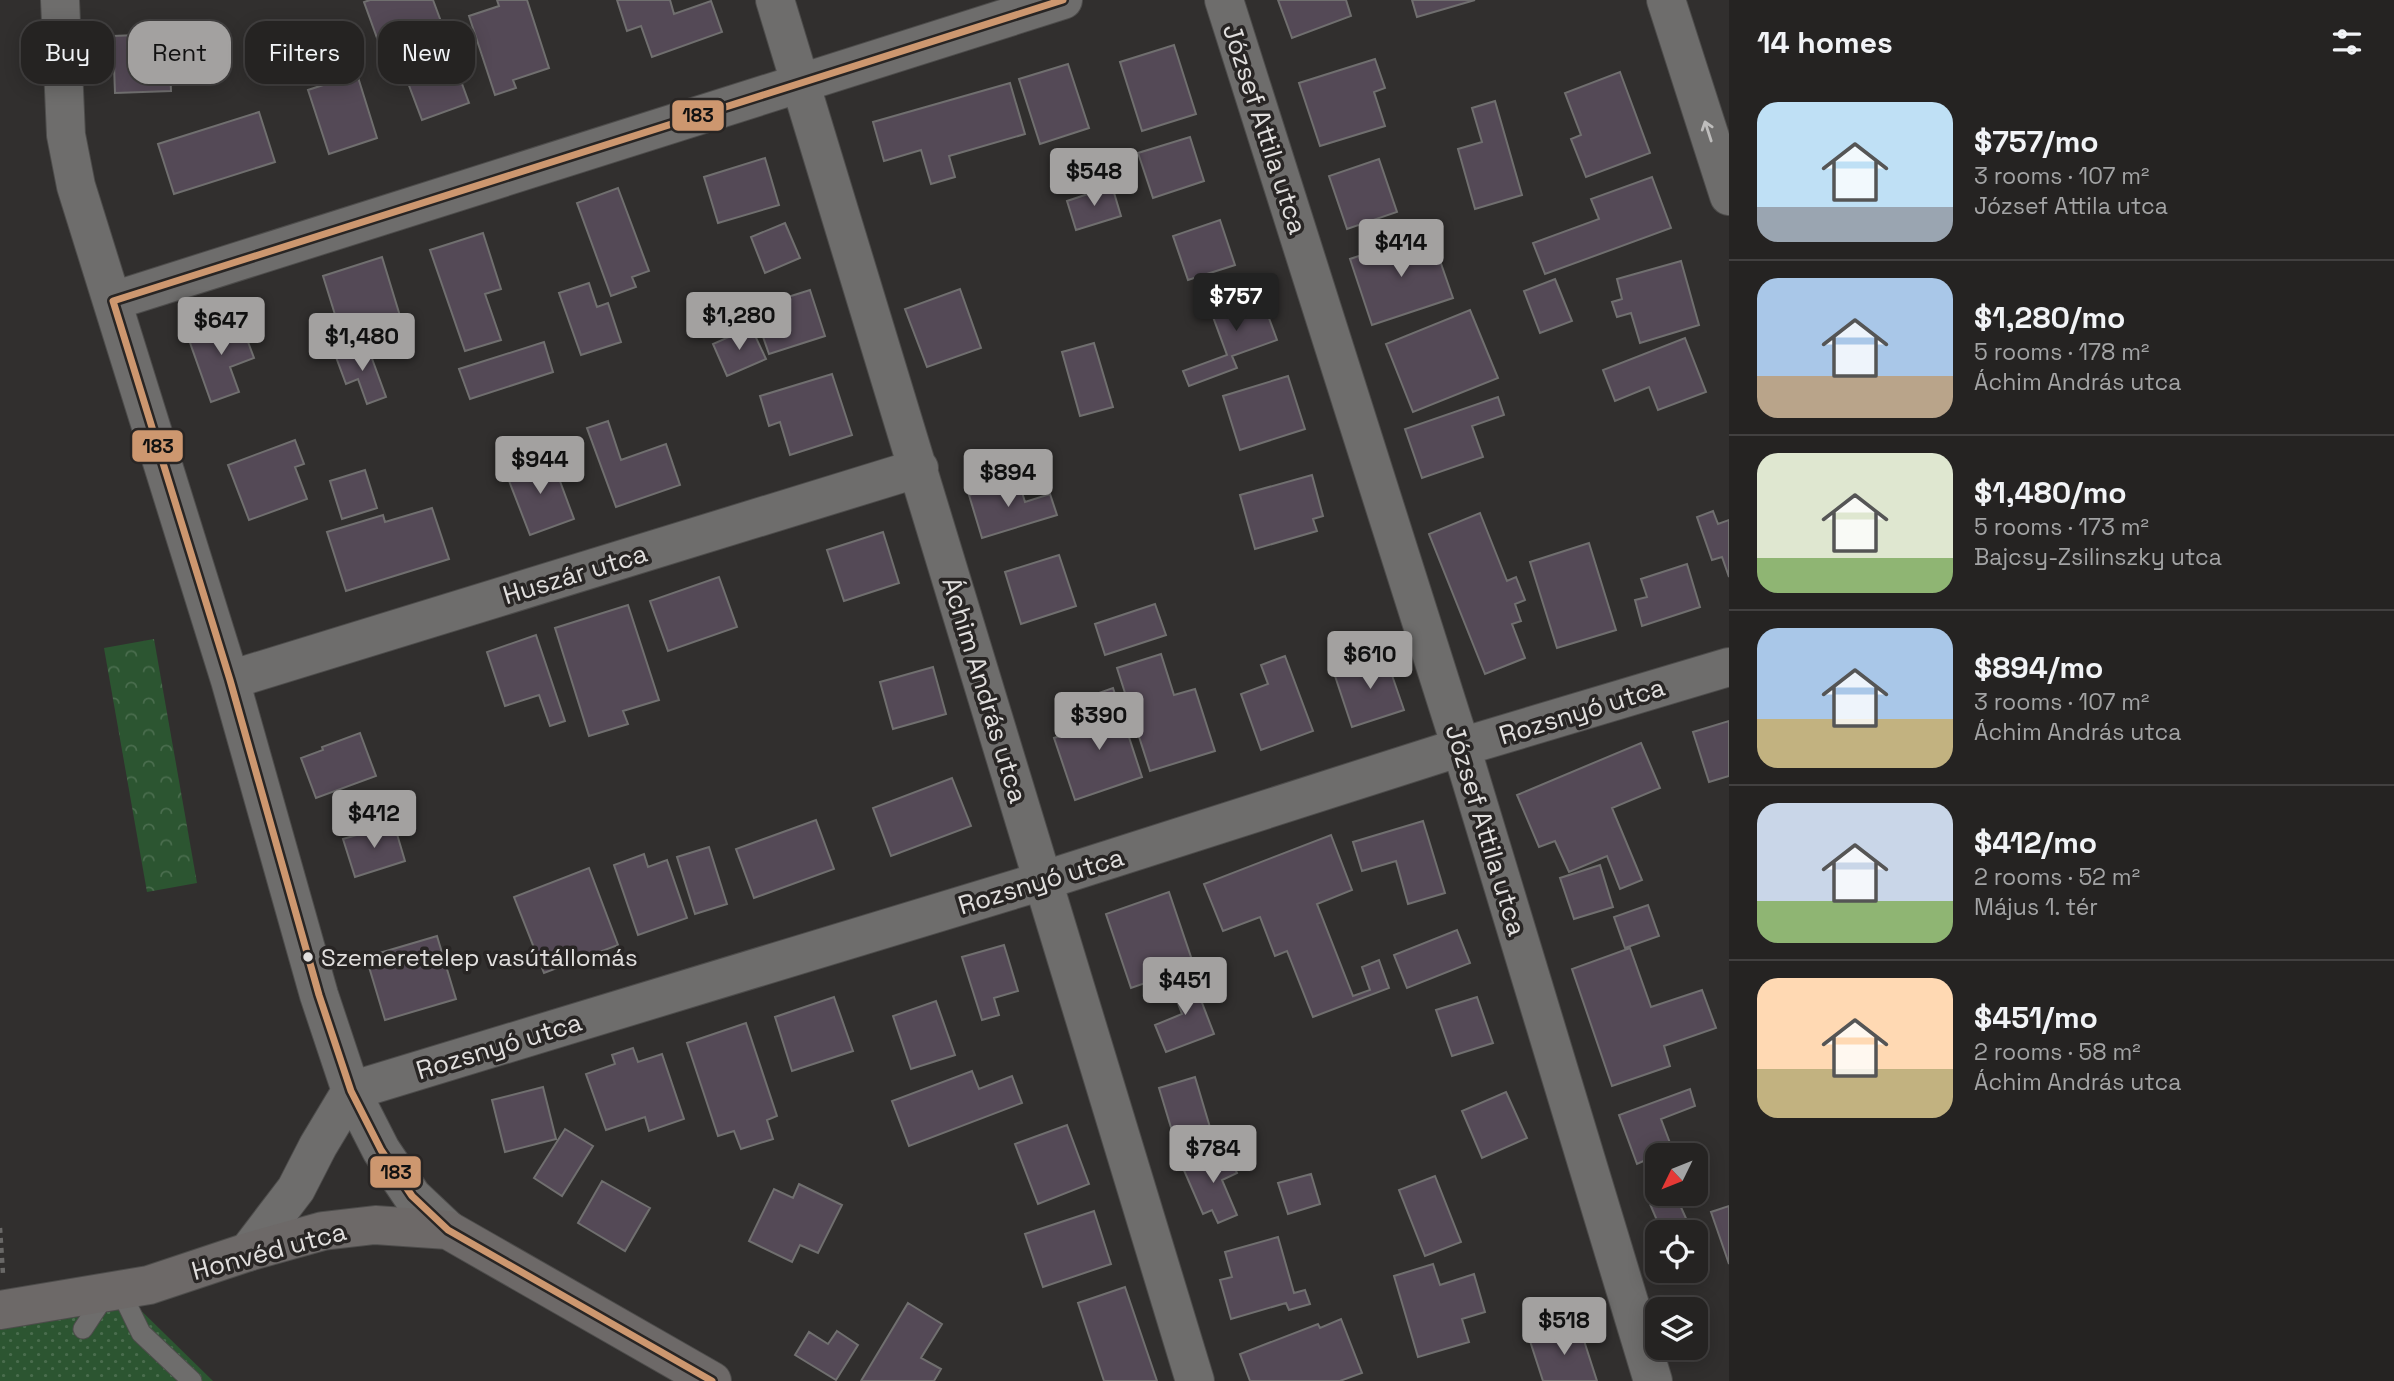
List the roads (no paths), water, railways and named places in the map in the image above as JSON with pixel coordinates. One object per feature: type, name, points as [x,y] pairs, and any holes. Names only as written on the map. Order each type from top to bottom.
[{"type":"street","points":[[60,0],[66,135],[76,186],[230,680],[319,995],[352,1091],[381,1150],[412,1196],[448,1230]]},
{"type":"street","name":"Áchim András utca","points":[[775,0],[1195,1381]]},
{"type":"street","points":[[113,301],[1063,0]]},
{"type":"street","name":"József Attila utca","points":[[1224,0],[1461,747],[1653,1381]]},
{"type":"street","points":[[1666,0],[1729,196]]},
{"type":"street","name":"Huszár utca","points":[[230,680],[919,468]]},
{"type":"street","name":"Rozsnyó utca","points":[[352,1091],[1042,881],[1461,747],[1729,667]]},
{"type":"street","points":[[248,1252],[296,1189],[318,1146],[352,1091]]},
{"type":"street","name":"Honvéd utca","points":[[2,1298],[113,1292],[149,1285],[248,1252],[323,1231],[375,1225],[448,1230],[712,1381]]},
{"type":"lane","points":[[83,1329],[113,1292],[141,1333],[192,1381]]},
{"type":"place","name":"Szemeretelep vasútállomás","points":[[308,957]]}]
